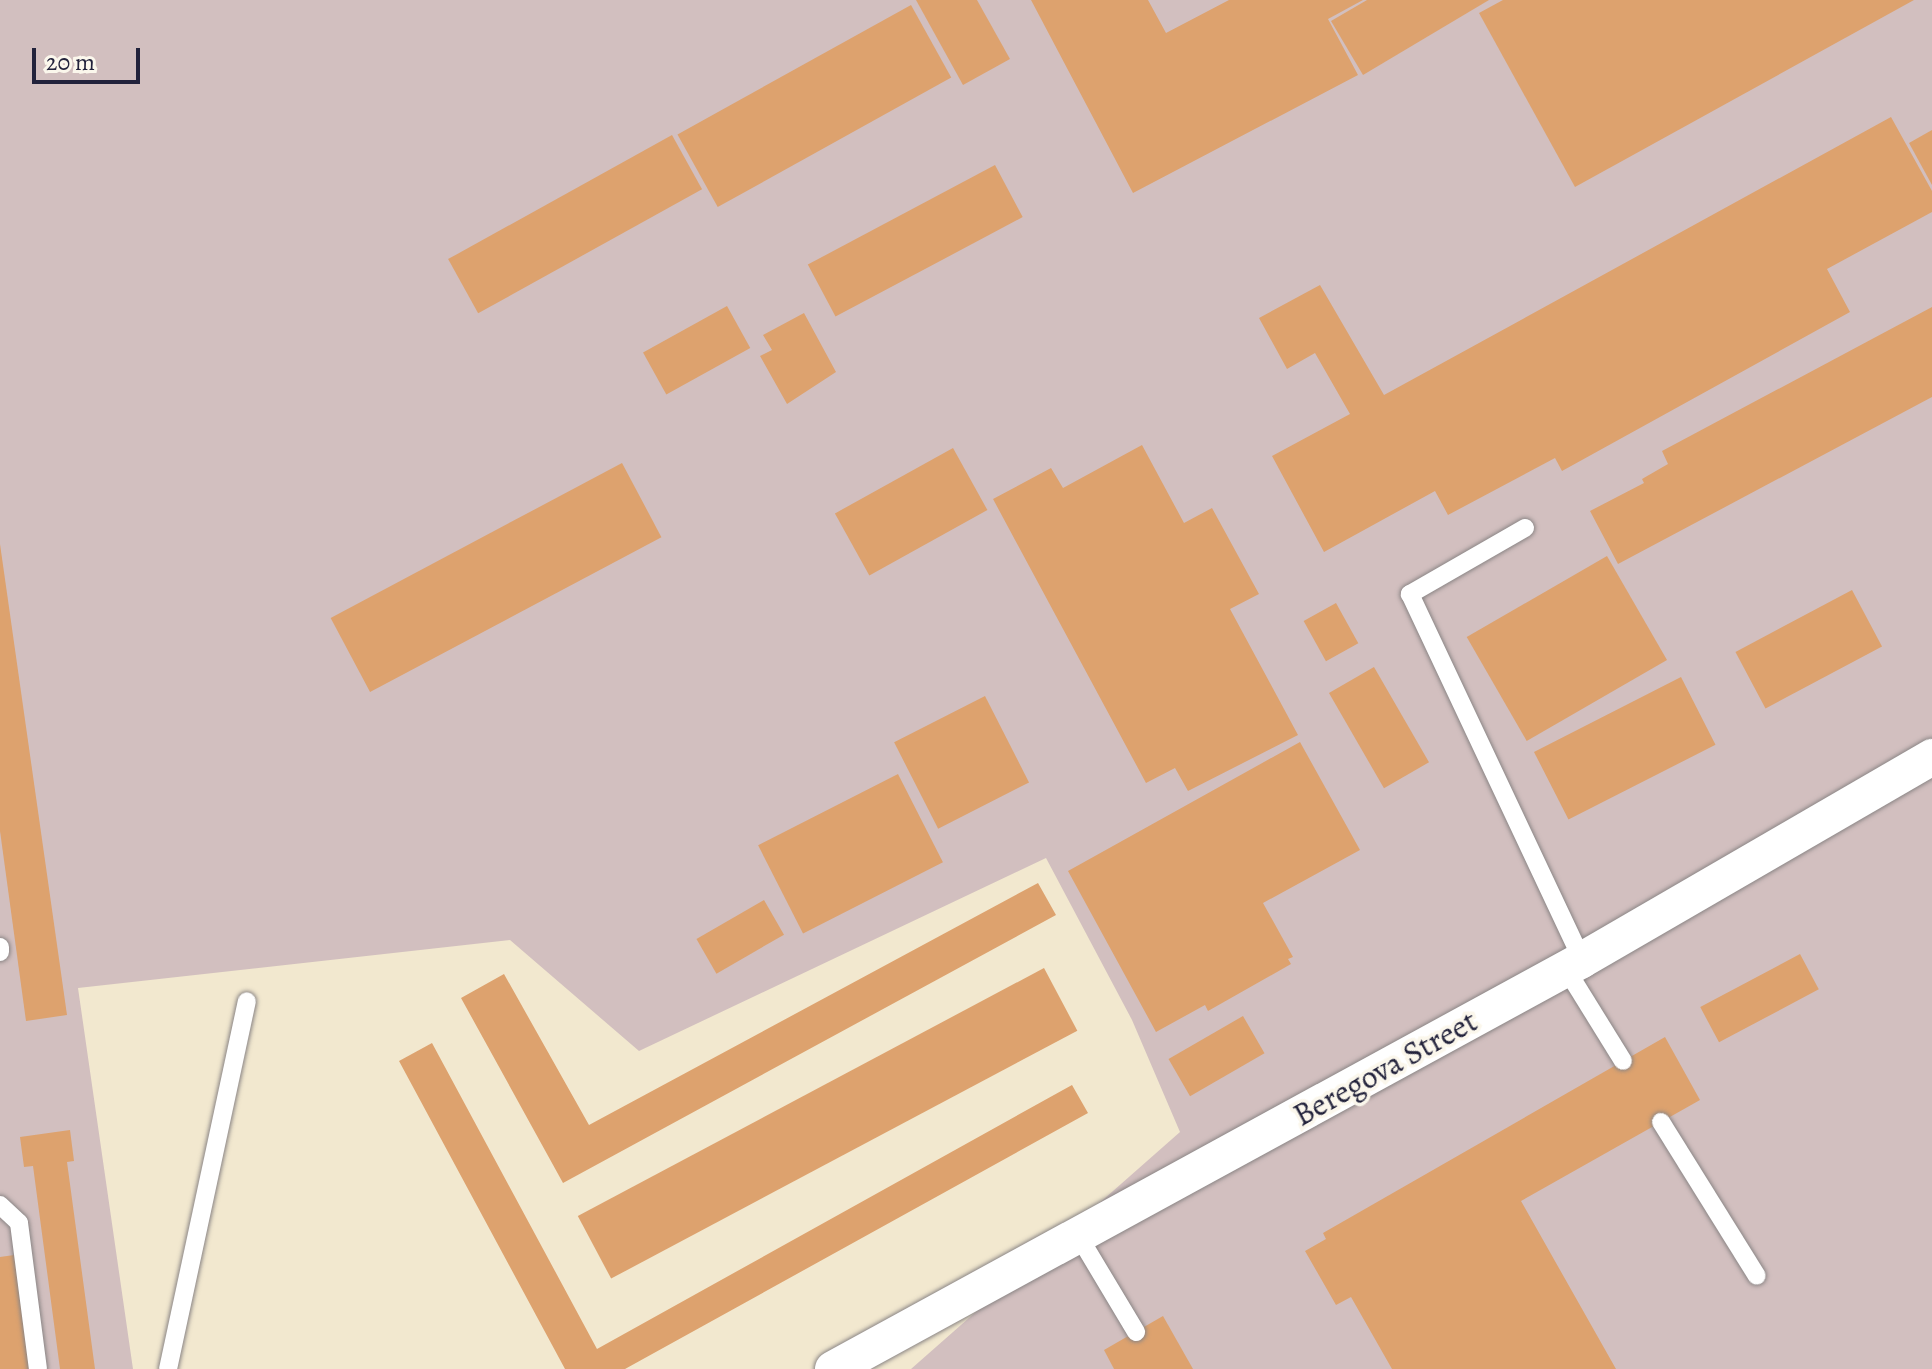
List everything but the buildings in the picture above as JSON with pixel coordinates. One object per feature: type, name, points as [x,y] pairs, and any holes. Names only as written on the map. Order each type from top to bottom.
[{"type":"street","name":"Beregova Street","points":[[833,1369],[1574,964],[1932,757]]},
{"type":"lane","points":[[1525,528],[1410,594],[1574,964],[1623,1061]]},
{"type":"lane","points":[[168,1369],[247,1001]]},
{"type":"lane","points":[[1661,1122],[1757,1276]]},
{"type":"lane","points":[[0,1205],[19,1223],[38,1369]]},
{"type":"lane","points":[[1078,1235],[1136,1332]]},
{"type":"shaded area","points":[[0,0],[1932,0],[1932,1369],[911,1369],[1180,1132],[1132,1020],[1046,858],[639,1051],[510,940],[78,988],[133,1369],[0,1369]]}]
